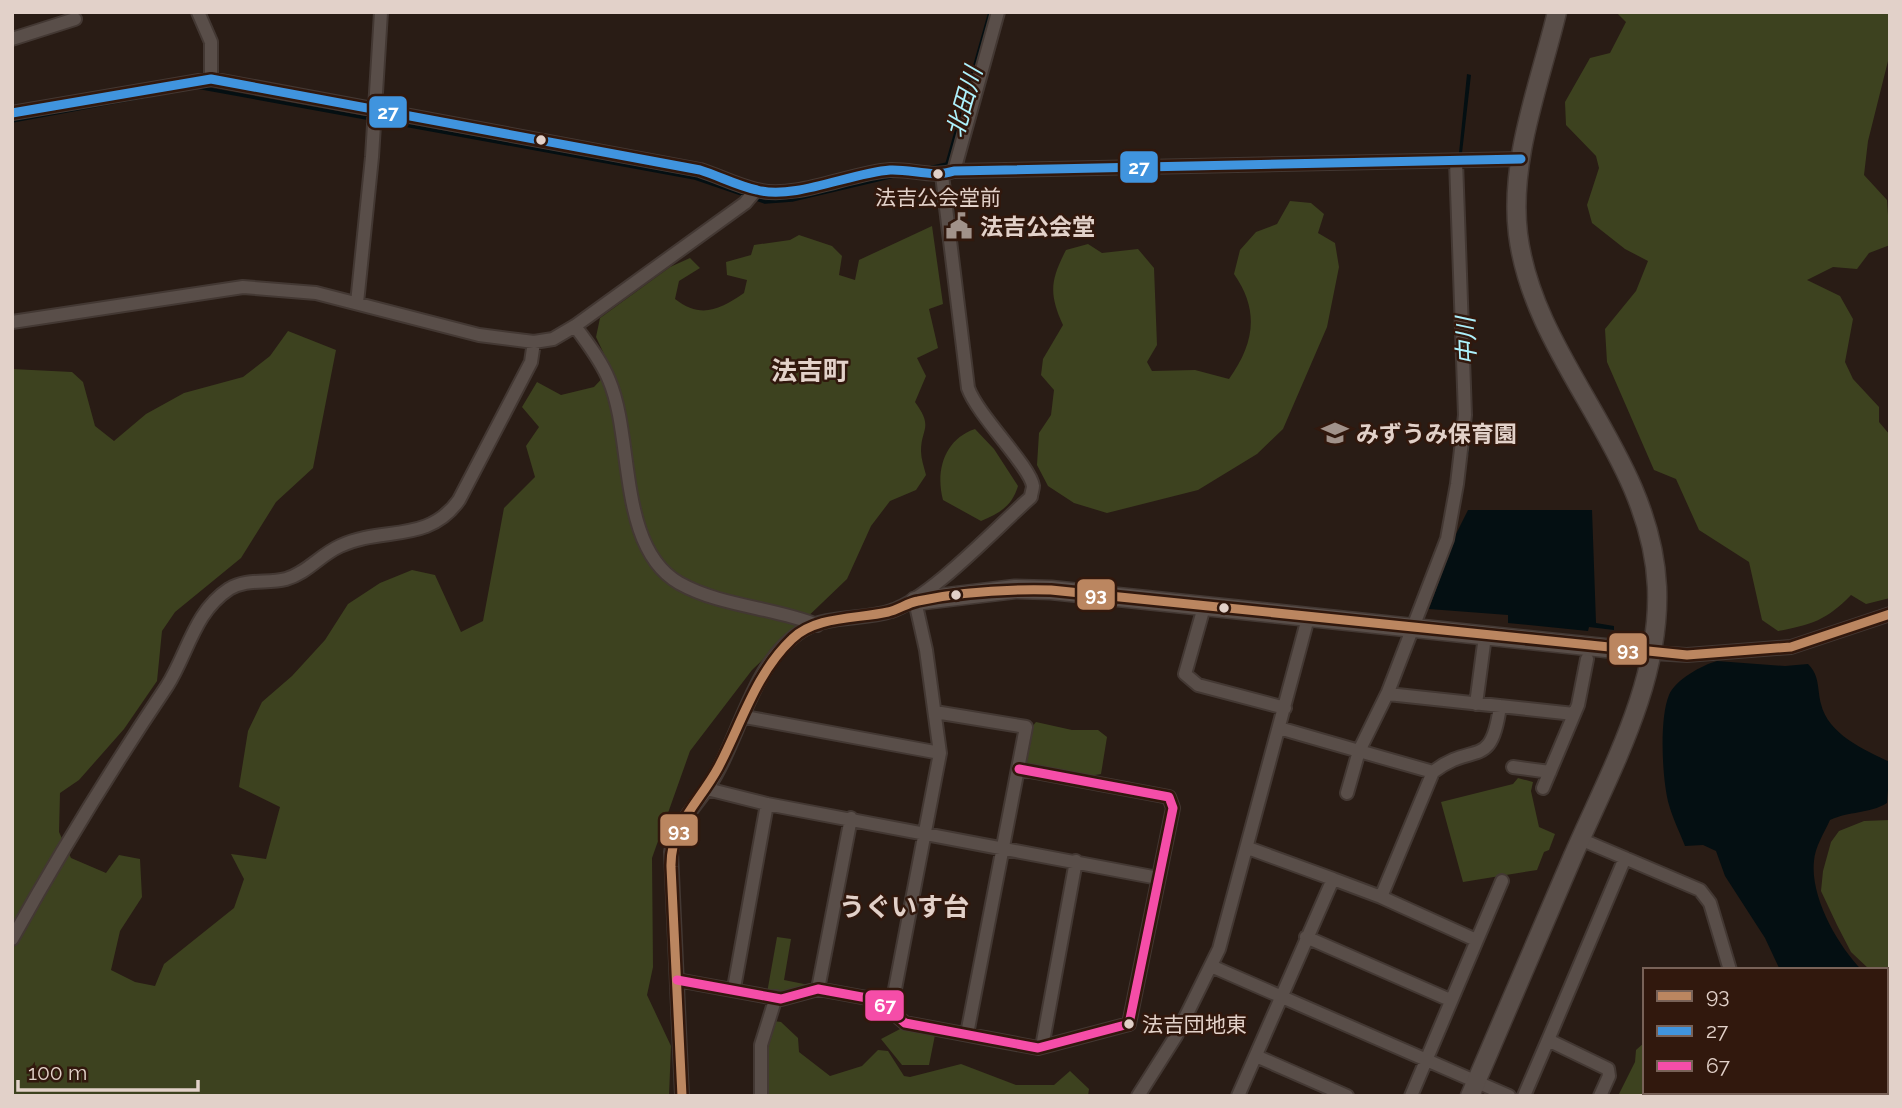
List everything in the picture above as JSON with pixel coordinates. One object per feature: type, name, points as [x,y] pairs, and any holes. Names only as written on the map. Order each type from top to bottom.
[{"type":"street","points":[[198,12],[211,42],[211,79]]},
{"type":"street","points":[[356,303],[372,157],[381,12]]},
{"type":"street","points":[[915,601],[1031,497],[1033,486],[978,409],[968,388],[948,173],[998,12]]},
{"type":"street","points":[[1473,1088],[1640,698],[1653,653],[1657,584],[1650,530],[1635,488],[1555,340],[1533,291],[1518,236],[1517,200],[1521,159],[1557,12]]},
{"type":"street","points":[[12,40],[75,19]]},
{"type":"street","points":[[12,113],[211,79],[700,170],[756,190],[794,190],[869,172],[896,170],[948,173],[1521,159]]},
{"type":"street","points":[[1347,793],[1359,751],[1388,694],[1447,539],[1464,443],[1459,161]]},
{"type":"street","points":[[12,322],[243,287],[304,292],[479,335],[534,342],[553,339],[575,326],[745,203],[756,190]]},
{"type":"street","points":[[575,326],[610,381],[622,429],[636,516],[646,544],[659,565],[676,581],[699,593],[794,616],[817,625]]},
{"type":"street","points":[[12,939],[56,861],[168,684],[183,650],[210,607],[230,588],[242,583],[285,579],[305,570],[339,546],[361,538],[391,536],[428,526],[446,517],[459,500],[531,362],[534,342]]},
{"type":"street","points":[[682,1096],[671,852],[675,833],[707,789],[745,717],[762,676],[784,647],[804,629],[890,612],[915,601],[1015,589],[1051,590],[1687,655],[1791,647],[1890,614]]},
{"type":"street","points":[[891,1010],[940,753],[915,601]]},
{"type":"street","points":[[1204,607],[1185,674],[1198,685],[1285,708]]},
{"type":"street","points":[[1138,1096],[1176,1036],[1211,966],[1228,921],[1308,618]]},
{"type":"street","points":[[1476,704],[1485,636]]},
{"type":"street","points":[[1543,788],[1574,714],[1587,659]]},
{"type":"street","points":[[1388,694],[1574,714]]},
{"type":"street","points":[[1381,897],[1433,772],[1447,762],[1489,746],[1496,736],[1500,706]]},
{"type":"street","points":[[935,712],[1026,727],[967,1034]]},
{"type":"street","points":[[745,717],[940,753]]},
{"type":"street","points":[[1279,728],[1433,772]]},
{"type":"street","points":[[1513,767],[1550,772]]},
{"type":"street","points":[[677,980],[776,997],[818,989],[878,1000],[905,1023],[1042,1047],[1129,1024],[1173,808],[1169,797],[1018,769]]},
{"type":"street","points":[[707,789],[767,804],[925,831],[1158,878]]},
{"type":"street","points":[[734,988],[767,804]]},
{"type":"street","points":[[818,989],[851,818]]},
{"type":"street","points":[[1580,839],[1700,890],[1710,903],[1729,968]]},
{"type":"street","points":[[1248,848],[1381,897],[1476,940]]},
{"type":"street","points":[[1524,1096],[1625,858]]},
{"type":"street","points":[[1042,1047],[1076,861]]},
{"type":"street","points":[[1238,1096],[1333,879]]},
{"type":"street","points":[[1411,1096],[1503,881]]},
{"type":"street","points":[[1306,937],[1450,1000]]},
{"type":"street","points":[[1211,966],[1426,1060],[1473,1088],[1509,1096]]},
{"type":"street","points":[[761,1096],[761,1045],[776,997]]},
{"type":"street","points":[[1548,1040],[1608,1069],[1609,1076],[1600,1096]]},
{"type":"street","points":[[1256,1056],[1347,1096]]},
{"type":"green space","points":[[1616,12],[1890,12],[1890,53],[1868,141],[1864,175],[1887,200],[1890,245],[1869,253],[1857,269],[1833,267],[1807,280],[1840,296],[1853,319],[1845,362],[1853,379],[1879,407],[1879,422],[1890,435],[1890,598],[1866,604],[1851,595],[1818,620],[1778,631],[1762,620],[1749,562],[1699,530],[1676,479],[1654,470],[1607,362],[1605,329],[1636,291],[1648,261],[1625,249],[1592,223],[1587,205],[1599,168],[1596,156],[1566,125],[1565,102],[1590,58],[1610,53],[1626,22]]},
{"type":"green space","points":[[1290,201],[1311,203],[1324,214],[1318,233],[1335,243],[1339,267],[1327,327],[1283,429],[1257,454],[1198,490],[1107,513],[1074,503],[1048,486],[1037,465],[1039,433],[1051,415],[1054,390],[1041,375],[1043,359],[1063,325],[1055,305],[1053,288],[1066,250],[1088,244],[1102,253],[1138,249],[1154,268],[1157,345],[1147,362],[1152,371],[1195,370],[1229,379],[1244,353],[1251,327],[1248,301],[1234,274],[1240,250],[1256,232],[1277,224]]},
{"type":"green space","points":[[932,226],[943,304],[929,309],[938,348],[917,358],[926,376],[915,402],[925,423],[921,451],[926,475],[916,490],[890,501],[871,526],[847,579],[752,670],[690,751],[652,858],[653,967],[647,995],[671,1046],[669,1096],[12,1096],[12,369],[72,372],[83,382],[95,426],[114,441],[146,414],[184,393],[243,377],[270,356],[288,331],[336,350],[313,468],[276,502],[241,558],[175,612],[162,631],[157,681],[124,729],[79,780],[60,793],[59,832],[71,858],[106,873],[119,855],[140,859],[142,897],[120,931],[111,970],[135,982],[155,986],[164,964],[234,908],[244,879],[231,854],[266,859],[280,807],[239,787],[248,731],[262,702],[292,676],[325,640],[348,604],[380,583],[412,570],[435,575],[461,632],[483,621],[504,508],[535,477],[526,446],[539,427],[522,407],[537,382],[561,395],[594,387],[611,369],[596,337],[600,318],[670,267],[690,258],[700,268],[679,281],[675,299],[693,309],[710,310],[744,293],[747,280],[727,275],[726,262],[751,255],[754,245],[790,240],[799,235],[832,246],[842,256],[839,275],[855,280],[859,260]]},
{"type":"green space","points":[[975,429],[994,449],[1018,486],[1004,508],[981,521],[943,500],[940,478],[950,448],[956,440]]},
{"type":"green space","points":[[1036,722],[1072,730],[1098,730],[1107,737],[1101,774],[1089,776],[1029,766],[1025,763],[1031,728]]},
{"type":"green space","points":[[1518,778],[1533,782],[1531,791],[1539,827],[1555,834],[1549,850],[1544,852],[1537,870],[1463,882],[1441,802],[1513,784]]},
{"type":"green space","points":[[1890,820],[1890,981],[1888,968],[1868,968],[1851,952],[1821,891],[1831,842],[1839,831],[1864,821]]},
{"type":"green space","points":[[777,937],[791,939],[784,980],[814,986],[782,996],[767,993]]},
{"type":"green space","points":[[774,1021],[781,1022],[798,1038],[799,1052],[830,1076],[862,1066],[878,1050],[888,1051],[904,1076],[910,1077],[961,1064],[1016,1085],[1054,1085],[1070,1071],[1089,1089],[1088,1096],[767,1096],[765,1043]]},
{"type":"green space","points":[[902,1028],[935,1035],[929,1065],[902,1065],[881,1039]]},
{"type":"green space","points":[[1643,1044],[1643,1094],[1662,1096],[1618,1096],[1635,1062],[1636,1050]]},
{"type":"shaded area","points":[[1467,74],[1471,75],[1462,153],[1459,153]]},
{"type":"shaded area","points":[[1468,510],[1592,510],[1596,623],[1614,626],[1614,630],[1589,627],[1588,631],[1508,623],[1508,615],[1429,609],[1456,534]]},
{"type":"shaded area","points":[[1717,661],[1785,666],[1808,664],[1816,678],[1821,704],[1831,724],[1848,740],[1890,762],[1887,803],[1830,820],[1814,861],[1816,890],[1821,905],[1835,934],[1860,968],[1779,968],[1765,938],[1725,876],[1716,851],[1703,845],[1685,846],[1667,794],[1663,750],[1664,719],[1672,689],[1704,666]]},
{"type":"waterway","name":"北田川","points":[[929,168],[947,164],[990,12]]},
{"type":"waterway","name":"北田川","points":[[197,87],[695,178],[765,202],[792,200],[898,175]]},
{"type":"waterway","name":"北田川","points":[[12,121],[148,96]]},
{"type":"waterway","name":"中川","points":[[1467,453],[1469,433]]},
{"type":"transit line","name":"27","points":[[12,113],[211,79],[700,170],[750,188],[772,192],[805,189],[890,170],[938,174],[954,171],[1521,159]]},
{"type":"transit line","name":"93","points":[[682,1096],[671,867],[675,839],[680,826],[718,768],[768,668],[792,639],[812,626],[888,612],[914,602],[950,595],[1051,590],[1687,655],[1791,647],[1890,614]]},
{"type":"transit line","name":"67","points":[[677,980],[781,999],[818,989],[878,1000],[905,1023],[1038,1048],[1129,1024],[1173,808],[1169,797],[1019,769]]},
{"type":"place","name":"法吉公会堂前","points":[[938,174]]},
{"type":"place","name":"法吉公会堂","points":[[959,226]]},
{"type":"place","name":"みずうみ保育園","points":[[1335,433]]},
{"type":"place","name":"法吉団地東","points":[[1129,1024]]},
{"type":"district","name":"法吉町","points":[[810,371]]},
{"type":"district","name":"うぐいす台","points":[[904,907]]}]
